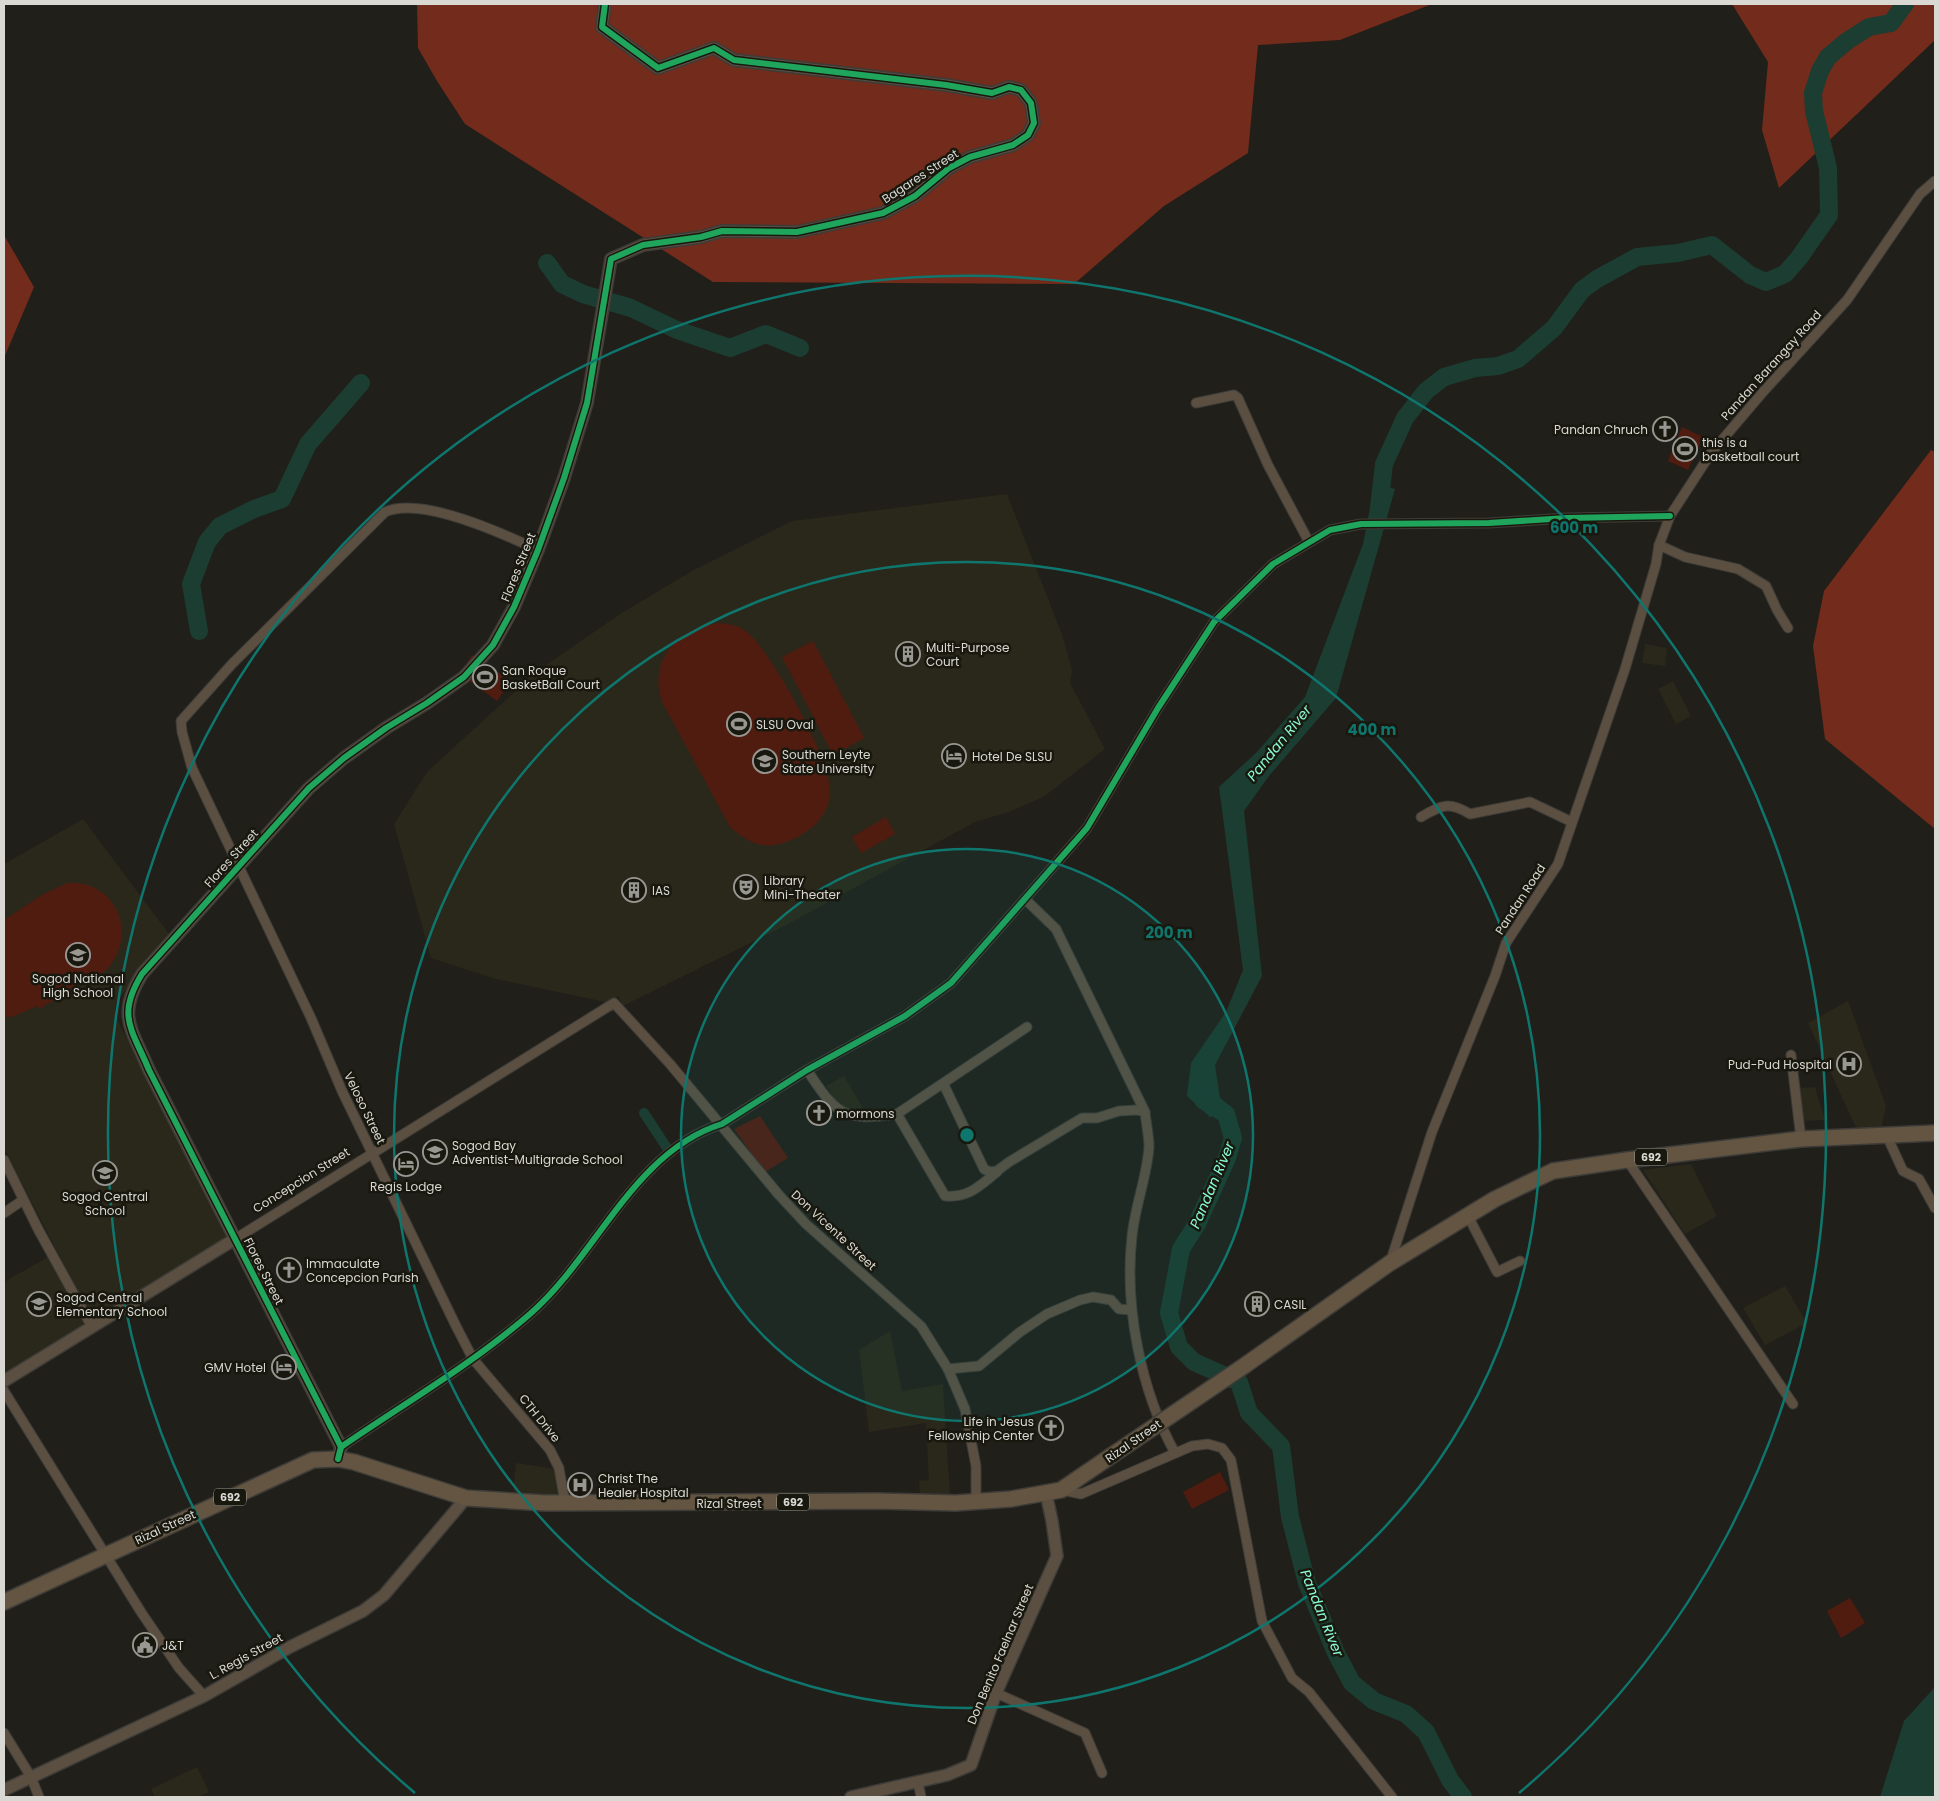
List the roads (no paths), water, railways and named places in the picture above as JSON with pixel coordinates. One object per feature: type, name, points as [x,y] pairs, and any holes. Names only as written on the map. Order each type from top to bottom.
[{"type":"main road","name":"692","points":[[1390,1263],[1495,1198],[1553,1171],[1801,1139],[1935,1133]]},
{"type":"main road","name":"Rizal Street","points":[[4,1602],[313,1460],[340,1453],[466,1498],[565,1503],[976,1502],[1011,1500],[1061,1490],[1244,1366],[1390,1263]]},
{"type":"street","name":"Bagares Street","points":[[603,319],[611,258],[643,244],[701,237],[722,231],[796,232],[883,213],[915,196],[949,168],[970,158],[1013,145],[1028,135],[1034,122],[1031,103],[1021,90],[1009,87],[992,93],[946,85],[734,60],[714,48],[658,68],[602,27],[605,4]]},
{"type":"street","name":"Pandan Barangay Road","points":[[1670,516],[1711,453],[1763,392],[1847,300],[1920,194],[1935,181]]},
{"type":"street","name":"Flores Street","points":[[340,1453],[235,1239],[149,1070],[131,1028],[127,1008],[131,992],[142,974],[309,788],[344,758],[464,677],[493,645],[514,607],[538,550],[564,478],[587,403],[603,319]]},
{"type":"street","points":[[1196,403],[1234,395],[1238,398],[1268,465],[1309,542]]},
{"type":"street","name":"Veloso Street","points":[[473,1360],[342,1091],[311,1018],[279,955],[240,865],[192,768],[182,732],[181,721],[232,664],[384,512],[395,507],[435,511],[514,539],[538,550]]},
{"type":"street","points":[[340,1453],[473,1360],[532,1313],[572,1270],[625,1200],[662,1158],[709,1128],[722,1124],[808,1070],[905,1016],[952,983],[1087,828],[1158,708],[1214,622],[1273,564],[1330,530],[1361,524],[1393,525],[1670,516]]},
{"type":"street","name":"Pandan Road","points":[[1390,1263],[1432,1132],[1495,976],[1506,943],[1558,864],[1626,669],[1656,564],[1659,545],[1670,516]]},
{"type":"street","points":[[1659,545],[1685,557],[1738,570],[1766,586],[1788,628]]},
{"type":"street","points":[[1421,816],[1441,806],[1457,806],[1470,814],[1530,802],[1572,822]]},
{"type":"street","points":[[1026,900],[1056,929],[1145,1112],[1149,1145],[1131,1238],[1131,1310],[1143,1371],[1167,1439],[1175,1453]]},
{"type":"street","name":"Concepcion Street","points":[[4,1381],[614,1003]]},
{"type":"street","name":"Don Vicente Street","points":[[614,1003],[670,1064],[722,1124],[779,1195],[806,1224],[921,1326],[948,1369],[966,1409],[976,1466],[976,1502]]},
{"type":"street","points":[[808,1070],[827,1100],[844,1114],[871,1118],[897,1114],[944,1085],[1027,1027]]},
{"type":"street","points":[[1791,1055],[1801,1139]]},
{"type":"street","points":[[944,1085],[984,1169],[990,1172],[998,1171]]},
{"type":"street","points":[[897,1114],[946,1196],[960,1197],[971,1192],[1009,1162],[1082,1118],[1097,1118],[1119,1111],[1137,1110],[1145,1112]]},
{"type":"street","points":[[1886,1134],[1903,1171],[1919,1179],[1935,1208]]},
{"type":"street","points":[[4,1160],[23,1200],[92,1327]]},
{"type":"street","points":[[1627,1160],[1792,1404]]},
{"type":"street","points":[[4,1213],[23,1200]]},
{"type":"street","points":[[1468,1216],[1497,1272],[1520,1261]]},
{"type":"street","points":[[948,1369],[980,1366],[1020,1332],[1047,1314],[1080,1300],[1093,1297],[1111,1300],[1119,1309],[1131,1310]]},
{"type":"street","name":"CTH Drive","points":[[473,1360],[550,1450],[558,1468],[565,1503]]},
{"type":"street","points":[[4,1391],[164,1646],[179,1668],[204,1696]]},
{"type":"street","points":[[1061,1490],[1081,1494],[1192,1446],[1208,1444],[1222,1448],[1231,1460],[1262,1621],[1292,1678],[1309,1692],[1392,1797]]},
{"type":"street","name":"Don Benito Faelnar Street","points":[[851,1797],[947,1775],[971,1764],[996,1693],[1057,1556],[1046,1493]]},
{"type":"street","name":"L. Regis Street","points":[[4,1790],[204,1696],[290,1647],[363,1611],[384,1594],[466,1498]]},
{"type":"street","points":[[996,1693],[1085,1733],[1102,1773]]},
{"type":"street","points":[[4,1733],[31,1777],[39,1797]]},
{"type":"street","points":[[918,1782],[921,1797]]},
{"type":"water","points":[[1375,482],[1395,489],[1336,698],[1269,776],[1244,811],[1262,976],[1215,1065],[1220,1098],[1235,1110],[1210,1117],[1187,1096],[1191,1063],[1226,1012],[1243,970],[1219,787],[1257,752],[1305,697],[1363,544]]},
{"type":"water","points":[[1935,1687],[1935,1797],[1880,1797],[1904,1721]]},
{"type":"waterway","name":"Pandan River","points":[[1379,507],[1384,464],[1405,418],[1426,391],[1444,377],[1475,368],[1498,366],[1518,359],[1554,328],[1582,290],[1597,279],[1637,257],[1678,253],[1712,245],[1750,275],[1766,282],[1785,274],[1799,258],[1829,215],[1828,168],[1814,111],[1813,93],[1820,71],[1828,57],[1847,41],[1869,27],[1891,23],[1905,4]]},
{"type":"waterway","points":[[547,263],[562,284],[583,294],[631,308],[677,330],[730,348],[766,334],[800,348]]},
{"type":"waterway","points":[[199,631],[191,584],[207,542],[220,526],[254,509],[282,499],[308,444],[361,383]]},
{"type":"waterway","name":"Pandan River","points":[[1203,1100],[1226,1114],[1233,1138],[1227,1158],[1197,1224],[1181,1249],[1169,1313],[1179,1347],[1194,1362],[1239,1382],[1249,1413],[1281,1446],[1290,1517],[1307,1583],[1336,1653],[1352,1683],[1374,1701],[1406,1714],[1426,1732],[1450,1780],[1463,1797]]},
{"type":"waterway","points":[[644,1113],[669,1151]]},
{"type":"place","name":"Pandan Chruch","points":[[1665,429]]},
{"type":"place","name":"this is a basketball court","points":[[1685,449]]},
{"type":"place","name":"Multi-Purpose Court","points":[[908,654]]},
{"type":"place","name":"San Roque BasketBall Court","points":[[485,677]]},
{"type":"place","name":"SLSU Oval","points":[[739,724]]},
{"type":"place","name":"Hotel De SLSU","points":[[954,756]]},
{"type":"place","name":"Southern Leyte State University","points":[[765,761]]},
{"type":"place","name":"Library Mini-Theater","points":[[746,887]]},
{"type":"place","name":"IAS","points":[[634,890]]},
{"type":"place","name":"Sogod National High School","points":[[78,955]]},
{"type":"place","name":"Pud-Pud Hospital","points":[[1849,1064]]},
{"type":"place","name":"mormons","points":[[819,1113]]},
{"type":"place","name":"Sogod Bay Adventist-Multigrade School","points":[[435,1152]]},
{"type":"place","name":"Regis Lodge","points":[[406,1164]]},
{"type":"place","name":"Sogod Central School","points":[[105,1173]]},
{"type":"place","name":"Immaculate Concepcion Parish","points":[[289,1270]]},
{"type":"place","name":"Sogod Central Elementary School","points":[[39,1304]]},
{"type":"place","name":"CASIL","points":[[1257,1304]]},
{"type":"place","name":"GMV Hotel","points":[[284,1367]]},
{"type":"place","name":"Life in Jesus Fellowship Center","points":[[1051,1428]]},
{"type":"place","name":"Christ The Healer Hospital","points":[[580,1485]]},
{"type":"place","name":"J&T","points":[[145,1645]]}]
